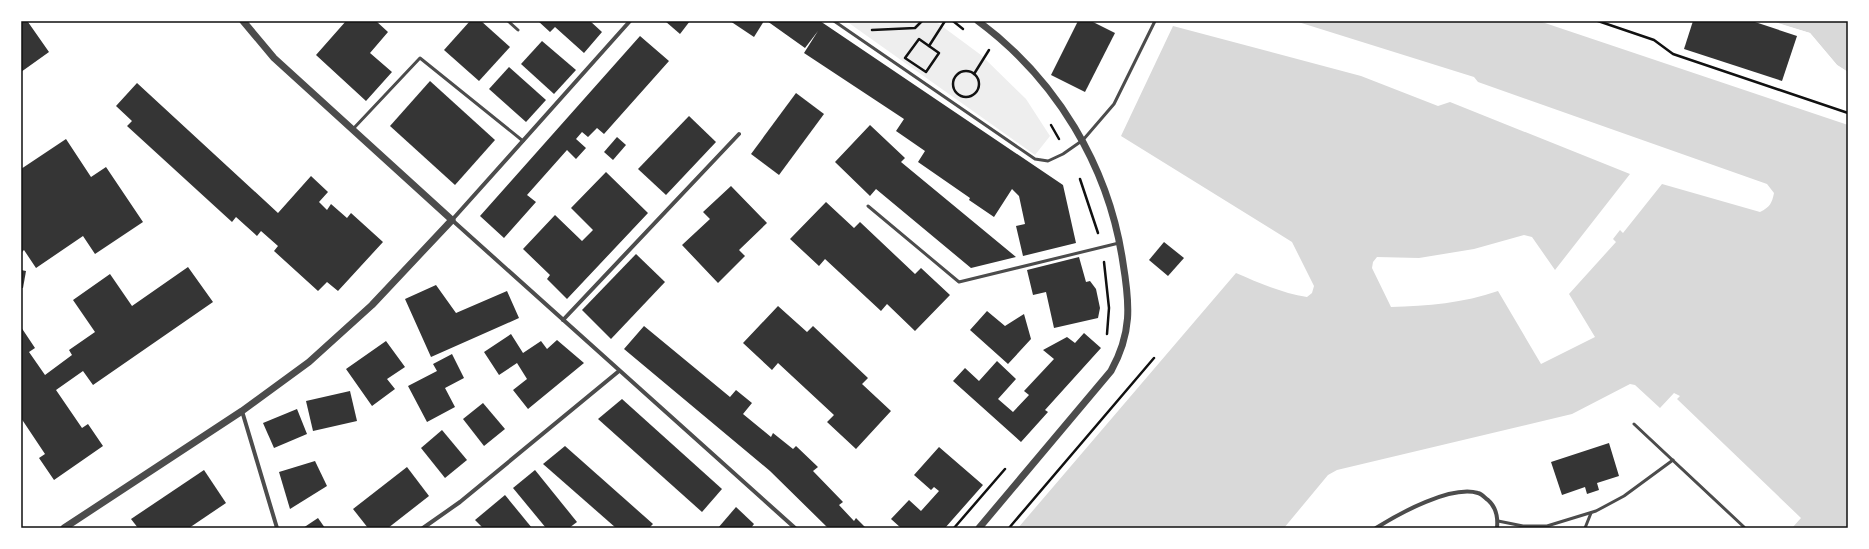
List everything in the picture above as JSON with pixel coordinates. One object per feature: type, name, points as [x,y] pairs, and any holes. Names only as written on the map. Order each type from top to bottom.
[{"type":"street","points":[[243,21],[274,58],[351,130],[795,528]]},
{"type":"street","points":[[64,528],[242,411],[309,362],[372,305],[452,220],[630,21]]},
{"type":"street","points":[[978,21],[996,35],[1043,81],[1083,140],[1108,194],[1120,243],[1127,291],[1127,333],[1120,354],[1111,371],[979,528]]},
{"type":"street","points":[[563,320],[740,134]]},
{"type":"street","points":[[423,528],[460,502],[619,371]]},
{"type":"street","points":[[242,411],[277,528]]},
{"type":"street","points":[[1376,528],[1433,499],[1459,491],[1479,493],[1493,504],[1498,521],[1497,528]]},
{"type":"lane","points":[[508,21],[518,30]]},
{"type":"lane","points":[[834,21],[1035,159],[1048,161],[1067,152],[1083,140],[1114,104],[1155,21]]},
{"type":"lane","points":[[351,130],[420,58],[523,141]]},
{"type":"lane","points":[[868,206],[959,282],[1120,243]]},
{"type":"lane","points":[[1634,424],[1744,527]]},
{"type":"lane","points":[[1498,521],[1523,526],[1546,526],[1591,513],[1624,496],[1673,460]]},
{"type":"lane","points":[[1585,528],[1591,513]]},
{"type":"lane","points":[[1553,528],[1556,523]]},
{"type":"path","points":[[859,38],[866,31],[915,28],[922,21]]},
{"type":"path","points":[[929,46],[945,21]]},
{"type":"path","points":[[1598,21],[1654,40],[1673,54],[1848,113]]},
{"type":"path","points":[[919,39],[929,46],[939,52],[926,72],[905,58],[919,39]]},
{"type":"path","points":[[974,74],[987,54]]},
{"type":"path","points":[[966,71],[974,74],[978,81],[975,93],[968,97],[957,93],[953,86],[955,78],[966,71]]},
{"type":"path","points":[[1050,124],[1076,169],[1090,205],[1106,275],[1109,308],[1106,340]]},
{"type":"path","points":[[1009,528],[1154,358]]},
{"type":"path","points":[[954,528],[1006,468]]},
{"type":"shaded area","points":[[846,21],[935,21],[981,55],[1026,99],[1050,136],[1035,155]]},
{"type":"shaded area","points":[[1295,21],[1539,21],[1848,125],[1848,528],[1792,528],[1801,518],[1677,399],[1680,396],[1674,393],[1660,408],[1635,385],[1630,384],[1572,414],[1337,470],[1328,475],[1284,528],[1018,528],[1236,273],[1289,293],[1307,297],[1312,293],[1314,286],[1292,242],[1121,136],[1173,26],[1361,76],[1438,106],[1450,102],[1630,174],[1555,270],[1532,237],[1524,235],[1474,249],[1419,258],[1377,257],[1373,262],[1372,268],[1391,307],[1418,306],[1459,301],[1498,291],[1541,364],[1595,337],[1569,294],[1616,242],[1613,239],[1620,230],[1623,233],[1662,184],[1760,212],[1770,204],[1772,199],[1774,193],[1767,184],[1478,82],[1474,77]]},
{"type":"shaded area","points":[[1772,21],[1848,21],[1848,72],[1837,65],[1810,33]]},
{"type":"pier","points":[[1770,21],[1810,33],[1837,65],[1848,72],[1848,74],[1836,67],[1808,34]]},
{"type":"building","points":[[21,21],[29,21],[28,22],[49,52],[21,72]]},
{"type":"building","points":[[346,21],[376,21],[388,32],[370,53],[392,72],[366,101],[316,55]]},
{"type":"building","points":[[470,21],[481,21],[510,47],[479,81],[444,50]]},
{"type":"building","points":[[538,21],[590,21],[602,32],[584,53],[555,27],[550,32]]},
{"type":"building","points":[[665,21],[690,21],[680,34]]},
{"type":"building","points":[[730,21],[764,21],[754,37]]},
{"type":"building","points":[[767,21],[820,21],[1063,185],[1076,243],[1023,256],[1016,226],[1025,224],[1019,196],[1012,189],[994,217],[969,200],[970,198],[918,162],[925,151],[896,131],[904,119],[804,53],[818,31],[805,48]]},
{"type":"building","points":[[1078,21],[1091,21],[1115,33],[1085,92],[1051,75]]},
{"type":"building","points":[[1693,21],[1752,21],[1797,36],[1782,81],[1684,49]]},
{"type":"building","points":[[640,36],[669,61],[604,134],[597,128],[588,137],[582,132],[576,139],[586,148],[576,159],[567,150],[527,195],[536,202],[504,238],[480,216]]},
{"type":"building","points":[[542,41],[576,70],[554,94],[521,64]]},
{"type":"building","points":[[509,67],[546,100],[526,122],[489,89]]},
{"type":"building","points":[[430,81],[495,140],[455,185],[390,126]]},
{"type":"building","points":[[137,83],[278,213],[311,176],[328,192],[319,202],[327,210],[331,204],[347,218],[351,213],[383,242],[338,291],[327,282],[318,291],[274,251],[278,246],[261,231],[257,236],[236,217],[232,222],[127,126],[132,121],[116,106]]},
{"type":"building","points":[[796,93],[824,114],[779,175],[751,154]]},
{"type":"building","points":[[689,116],[716,142],[666,195],[638,169]]},
{"type":"building","points":[[870,125],[905,158],[901,162],[1016,257],[971,268],[876,189],[870,196],[835,162]]},
{"type":"building","points":[[617,137],[626,145],[613,160],[604,152]]},
{"type":"building","points":[[66,139],[91,177],[106,167],[143,222],[95,254],[83,236],[36,268],[24,250],[21,253],[21,169]]},
{"type":"building","points":[[606,172],[648,213],[567,299],[547,279],[550,275],[523,249],[555,215],[582,241],[593,230],[571,208]]},
{"type":"building","points":[[731,186],[767,223],[739,250],[745,256],[718,283],[682,245],[710,219],[703,212]]},
{"type":"building","points":[[826,202],[854,228],[860,222],[915,274],[921,268],[950,295],[915,331],[887,304],[881,311],[825,259],[819,266],[790,239]]},
{"type":"building","points":[[1164,242],[1184,258],[1168,276],[1149,260]]},
{"type":"building","points":[[636,254],[665,282],[611,339],[582,310]]},
{"type":"building","points":[[1079,257],[1086,282],[1090,281],[1096,289],[1100,308],[1098,318],[1054,328],[1046,292],[1033,295],[1027,270]]},
{"type":"building","points":[[188,267],[213,302],[93,385],[83,371],[56,390],[82,428],[88,424],[103,446],[54,480],[39,458],[45,454],[21,418],[21,327],[35,348],[29,352],[45,375],[72,355],[69,350],[95,332],[73,300],[110,274],[132,306]]},
{"type":"building","points":[[21,270],[26,271],[23,288],[21,288]]},
{"type":"building","points":[[436,285],[456,313],[507,291],[519,318],[431,357],[405,299]]},
{"type":"building","points":[[778,306],[807,332],[813,326],[868,378],[862,384],[891,411],[856,449],[827,422],[834,415],[778,363],[772,370],[743,343]]},
{"type":"building","points":[[987,311],[1005,326],[1024,314],[1031,339],[1008,364],[970,330]]},
{"type":"building","points":[[644,326],[730,397],[736,390],[752,403],[743,414],[771,437],[773,433],[793,449],[796,446],[818,467],[813,471],[843,502],[839,505],[854,521],[856,518],[866,528],[828,528],[770,471],[624,349]]},
{"type":"building","points":[[1084,333],[1101,348],[1045,410],[1048,412],[1021,442],[953,381],[965,368],[979,381],[997,361],[1016,379],[998,399],[1013,412],[1029,395],[1024,391],[1054,359],[1043,350],[1067,337],[1075,343]]},
{"type":"building","points":[[511,334],[523,353],[541,341],[547,349],[557,340],[584,363],[528,409],[513,390],[527,379],[517,363],[499,375],[484,352]]},
{"type":"building","points":[[386,341],[405,367],[387,379],[395,389],[372,406],[346,369]]},
{"type":"building","points":[[452,354],[464,378],[445,388],[455,407],[427,422],[408,386],[437,371],[433,364]]},
{"type":"building","points":[[350,391],[357,421],[313,431],[306,401]]},
{"type":"building","points":[[622,399],[722,489],[702,512],[598,419]]},
{"type":"building","points":[[483,403],[505,429],[484,446],[463,419]]},
{"type":"building","points":[[297,409],[307,434],[274,448],[263,423]]},
{"type":"building","points":[[442,430],[467,460],[445,478],[421,448]]},
{"type":"building","points":[[1609,443],[1619,476],[1597,483],[1599,490],[1587,494],[1585,487],[1562,495],[1551,462]]},
{"type":"building","points":[[565,446],[653,524],[649,528],[616,528],[543,464]]},
{"type":"building","points":[[939,447],[983,485],[945,528],[901,528],[891,519],[909,500],[921,511],[939,491],[934,487],[931,490],[914,475]]},
{"type":"building","points":[[315,461],[327,486],[290,509],[279,472]]},
{"type":"building","points":[[407,467],[429,496],[388,528],[368,528],[353,509]]},
{"type":"building","points":[[204,470],[226,503],[189,528],[138,528],[131,519]]},
{"type":"building","points":[[535,470],[577,522],[569,528],[546,528],[513,488]]},
{"type":"building","points":[[505,495],[532,528],[483,528],[475,520]]},
{"type":"building","points":[[736,507],[754,524],[751,528],[718,528]]},
{"type":"building","points":[[318,518],[325,528],[303,528]]}]
